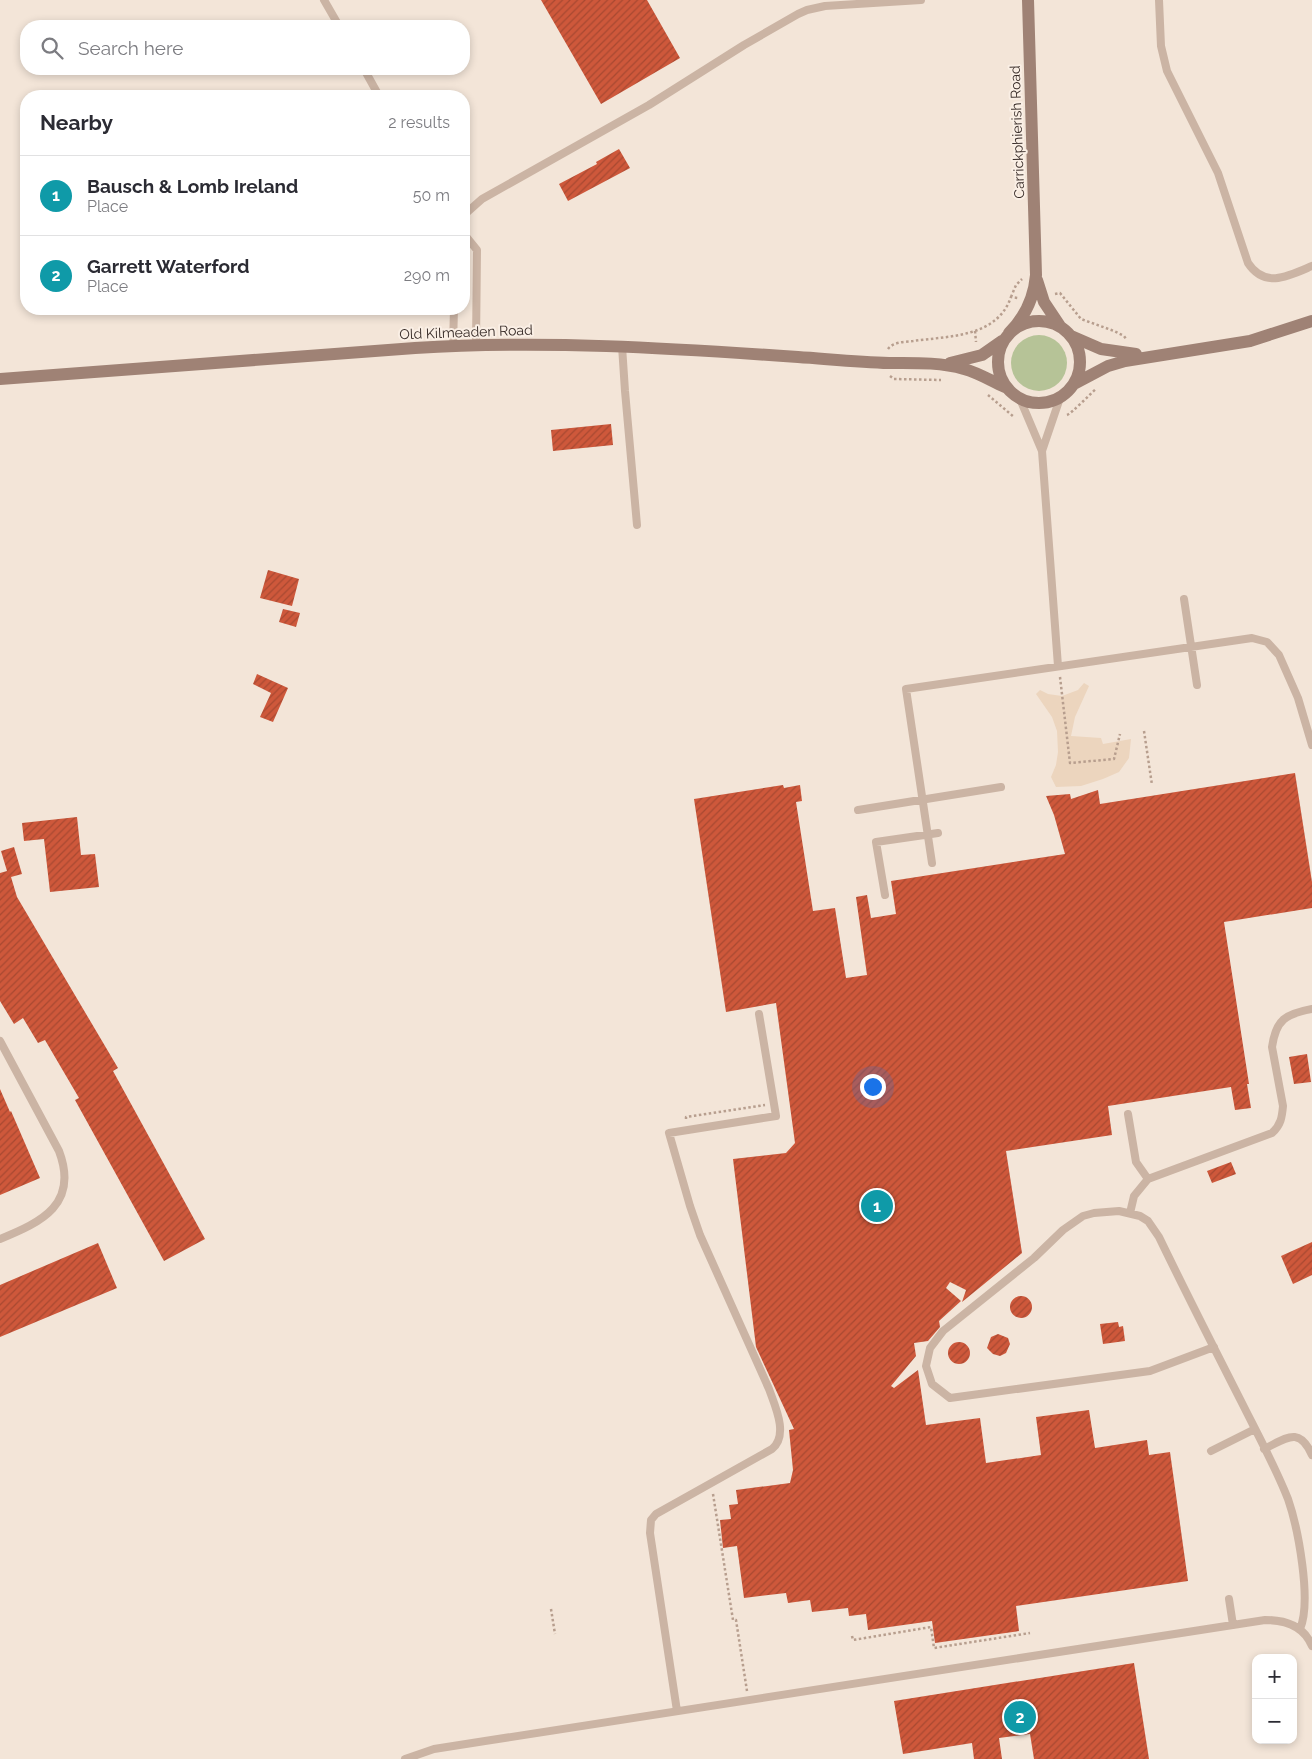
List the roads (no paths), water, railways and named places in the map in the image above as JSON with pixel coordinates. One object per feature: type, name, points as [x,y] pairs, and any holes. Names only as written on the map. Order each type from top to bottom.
[{"type":"street","name":"Carrickphierish Road","points":[[1007,336],[1020,322],[1029,306],[1035,285],[1036,262],[1028,0]]},
{"type":"street","name":"Carrickphierish Road","points":[[1036,262],[1040,292],[1049,311],[1060,326]]},
{"type":"street","points":[[1159,354],[1129,354],[1089,345],[1071,336],[1060,326],[1038,321],[1023,324],[1007,336],[1000,347],[997,364],[998,372],[1012,394],[1030,403],[1040,404],[1060,398],[1074,384],[1108,366],[1159,354],[1198,350],[1250,341],[1312,321]]},
{"type":"street","name":"Old Kilmeaden Road","points":[[933,364],[961,362],[982,355],[999,344],[1007,336]]},
{"type":"street","points":[[1071,336],[1078,348],[1080,357],[1078,375],[1074,384]]},
{"type":"street","name":"Old Kilmeaden Road","points":[[0,379],[453,345],[622,346],[831,360],[933,364],[969,370],[1006,387]]},
{"type":"lane","points":[[324,0],[336,20]]},
{"type":"lane","points":[[470,210],[482,199],[649,105],[736,50],[798,14],[826,6],[921,0]]},
{"type":"lane","points":[[1159,0],[1161,46],[1167,71],[1218,173],[1248,263],[1256,274],[1270,278],[1279,278],[1312,266]]},
{"type":"lane","points":[[367,75],[376,90]]},
{"type":"lane","points":[[470,243],[477,250],[476,345]]},
{"type":"lane","points":[[453,345],[454,315]]},
{"type":"lane","points":[[622,346],[637,525]]},
{"type":"lane","points":[[1042,451],[1060,398]]},
{"type":"lane","points":[[1020,399],[1042,451],[1058,666]]},
{"type":"lane","points":[[1184,599],[1197,685]]},
{"type":"lane","points":[[932,863],[906,689],[1252,638],[1267,642],[1279,655],[1301,705],[1312,745]]},
{"type":"lane","points":[[858,810],[1001,787]]},
{"type":"lane","points":[[885,895],[876,842],[938,833]]},
{"type":"lane","points":[[1130,1212],[1134,1196],[1148,1179],[1272,1133],[1278,1127],[1283,1106],[1272,1047],[1273,1038],[1281,1021],[1294,1012],[1312,1010]]},
{"type":"lane","points":[[677,1710],[650,1524],[652,1518],[775,1447],[780,1436],[780,1425],[769,1389],[694,1219],[669,1133],[776,1116],[759,1014]]},
{"type":"lane","points":[[0,1041],[59,1151],[64,1166],[64,1175],[60,1197],[45,1217],[27,1228],[0,1239]]},
{"type":"lane","points":[[1128,1114],[1136,1162],[1148,1179]]},
{"type":"lane","points":[[1214,1347],[1150,1371],[950,1398],[932,1384],[926,1366],[930,1348],[943,1330],[1034,1258],[1073,1222],[1083,1216],[1113,1211],[1130,1212],[1140,1216],[1154,1229],[1214,1347],[1255,1429],[1288,1500],[1298,1538],[1305,1597],[1305,1612],[1300,1629]]},
{"type":"lane","points":[[1210,1451],[1255,1429]]},
{"type":"lane","points":[[1264,1449],[1290,1437],[1300,1438],[1306,1442],[1312,1455]]},
{"type":"lane","points":[[1229,1599],[1234,1625]]},
{"type":"lane","points":[[405,1759],[434,1749],[677,1710],[1273,1620],[1287,1622],[1300,1629],[1312,1646]]},
{"type":"place","name":"Bausch & Lomb Ireland","points":[[877,1206]]},
{"type":"place","name":"Garrett Waterford","points":[[1020,1717]]}]
